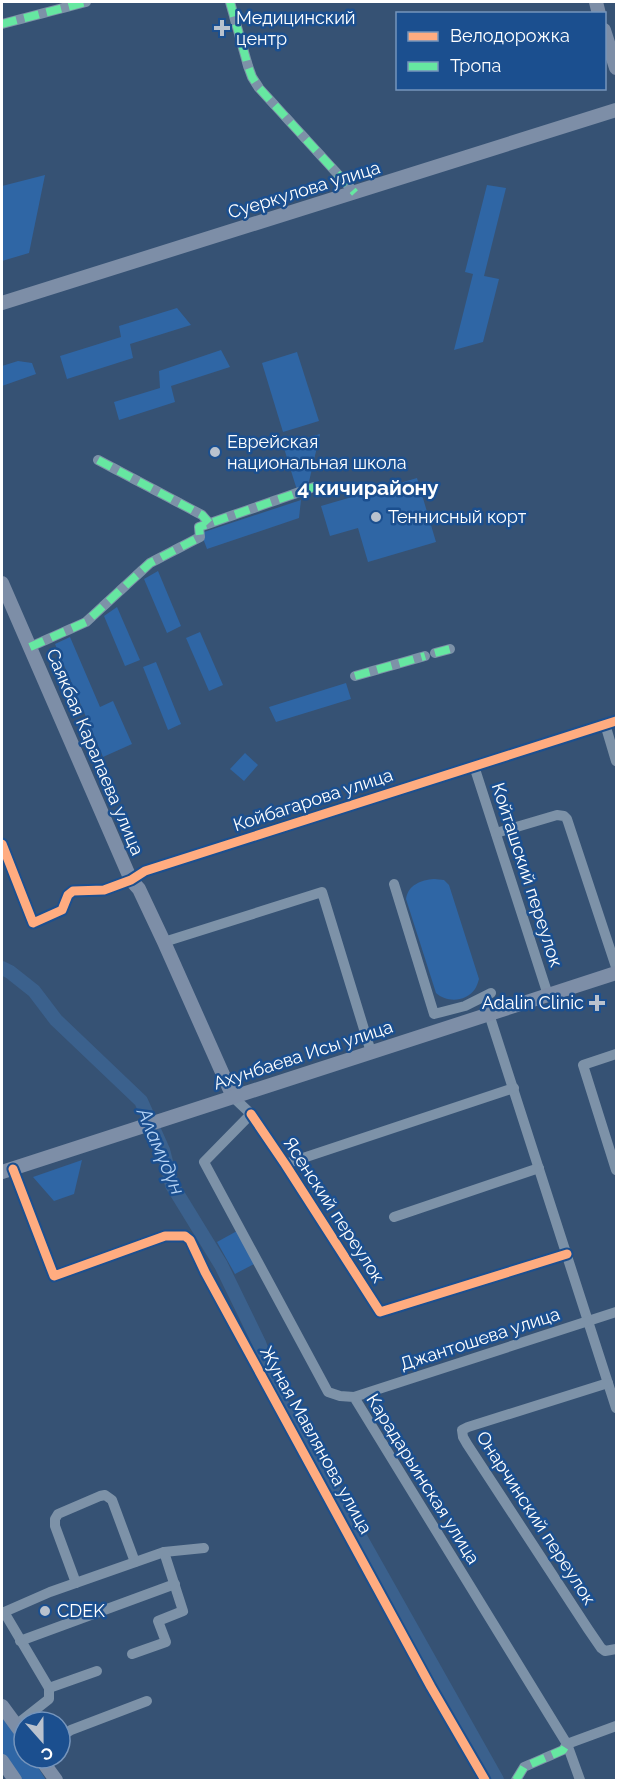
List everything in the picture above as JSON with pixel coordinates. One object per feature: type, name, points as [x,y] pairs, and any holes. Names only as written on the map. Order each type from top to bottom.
[{"type":"main road","points":[[606,36],[616,68]]},
{"type":"main road","name":"Суеркулова улица","points":[[2,303],[616,110]]},
{"type":"main road","name":"Саякбая Каралаева улица","points":[[2,583],[131,880],[139,889],[164,942],[233,1097]]},
{"type":"main road","name":"Ахунбаева Исы улица","points":[[7,1170],[616,973]]},
{"type":"main road","points":[[2,1706],[12,1720]]},
{"type":"main road","points":[[2,1761],[15,1780]]},
{"type":"street","points":[[2,24],[86,2]]},
{"type":"street","points":[[230,2],[252,77],[259,88],[355,193]]},
{"type":"street","points":[[98,460],[202,515],[209,523]]},
{"type":"street","points":[[30,647],[86,622],[150,563],[200,537],[199,526],[314,487]]},
{"type":"street","points":[[355,676],[450,649]]},
{"type":"street","name":"Койбагарова улица","points":[[2,844],[33,922],[62,910],[68,895],[73,891],[104,890],[131,880],[145,871],[616,721]]},
{"type":"street","points":[[605,724],[616,761]]},
{"type":"street","name":"Койташский переулок","points":[[474,766],[548,994]]},
{"type":"street","points":[[496,833],[557,815],[567,819],[616,967]]},
{"type":"street","points":[[394,884],[434,1014],[465,1006],[491,993]]},
{"type":"street","points":[[164,942],[322,892],[372,1052]]},
{"type":"street","points":[[489,1014],[616,1408]]},
{"type":"street","points":[[616,1054],[583,1065],[616,1170]]},
{"type":"street","name":"Ясенский переулок","points":[[285,1164],[513,1088]]},
{"type":"street","points":[[233,1097],[250,1113]]},
{"type":"street","name":"Ясенский переулок","points":[[250,1113],[380,1312],[567,1254]]},
{"type":"street","name":"Карадарьинская улица","points":[[250,1113],[204,1162],[328,1392],[354,1397],[567,1744],[580,1780]]},
{"type":"street","points":[[394,1217],[539,1168]]},
{"type":"street","name":"Жуная Мавлянова улица","points":[[7,1170],[54,1276],[165,1236],[185,1236],[190,1240],[211,1283],[431,1687],[485,1780]]},
{"type":"street","name":"Джантошева улица","points":[[354,1397],[616,1312]]},
{"type":"street","name":"Онарчинский переулок","points":[[608,1383],[468,1427],[462,1430],[462,1433],[597,1642],[605,1651],[616,1649]]},
{"type":"street","points":[[76,1583],[55,1526],[55,1519],[58,1514],[100,1496],[105,1495],[112,1500],[135,1562]]},
{"type":"street","points":[[39,1710],[49,1699],[49,1688],[3,1612],[164,1552],[204,1548]]},
{"type":"street","points":[[132,1654],[166,1642],[158,1621],[183,1611],[164,1552]]},
{"type":"street","points":[[21,1641],[175,1584]]},
{"type":"street","points":[[49,1688],[97,1671]]},
{"type":"street","points":[[72,1730],[147,1701]]},
{"type":"street","points":[[516,1780],[524,1767],[563,1750],[567,1744],[616,1726]]},
{"type":"shaded area","points":[[45,175],[29,253],[2,261],[2,186]]},
{"type":"shaded area","points":[[487,185],[506,188],[484,276],[499,279],[483,342],[454,350],[473,274],[465,272]]},
{"type":"shaded area","points":[[177,308],[191,325],[130,344],[133,358],[67,379],[60,356],[121,337],[119,326]]},
{"type":"shaded area","points":[[221,350],[230,367],[171,386],[175,402],[119,420],[114,402],[160,388],[159,371]]},
{"type":"shaded area","points":[[297,352],[319,421],[283,432],[262,363]]},
{"type":"shaded area","points":[[18,361],[32,363],[36,374],[2,386],[2,366]]},
{"type":"shaded area","points":[[320,434],[308,486],[297,490],[283,445]]},
{"type":"shaded area","name":"Теннисный корт","points":[[417,478],[436,542],[368,562],[358,528],[330,536],[321,506]]},
{"type":"shaded area","points":[[301,500],[299,518],[207,549],[201,533]]},
{"type":"shaded area","points":[[158,571],[181,626],[167,633],[144,579]]},
{"type":"shaded area","points":[[117,607],[140,660],[125,666],[104,616]]},
{"type":"shaded area","points":[[200,632],[223,685],[209,691],[186,638]]},
{"type":"shaded area","points":[[70,637],[100,707],[113,701],[132,744],[103,757],[55,644]]},
{"type":"shaded area","points":[[156,662],[181,724],[168,730],[143,667]]},
{"type":"shaded area","points":[[346,683],[351,699],[276,722],[269,707]]},
{"type":"shaded area","points":[[245,753],[258,765],[244,781],[230,769]]},
{"type":"shaded area","points":[[434,879],[444,880],[449,885],[479,979],[476,988],[462,999],[451,1000],[436,993],[406,899],[409,890],[416,884]]},
{"type":"shaded area","points":[[82,1160],[74,1194],[54,1201],[33,1177]]},
{"type":"shaded area","points":[[237,1231],[254,1264],[235,1274],[217,1242]]},
{"type":"shaded area","points":[[2,1715],[12,1730],[12,1767],[2,1753]]},
{"type":"shaded area","points":[[14,1770],[40,1770],[46,1780],[21,1780]]},
{"type":"waterway","name":"Аламүдүн","points":[[2,968],[34,991],[56,1020],[141,1101],[163,1150],[172,1185],[221,1265],[259,1343],[282,1404],[341,1503],[497,1780]]},
{"type":"marked path","points":[[2,24],[86,2]]},
{"type":"marked path","points":[[230,2],[248,66],[259,88],[355,193]]},
{"type":"marked path","points":[[98,460],[202,515],[209,523]]},
{"type":"marked path","points":[[30,647],[86,622],[150,563],[200,537],[199,527],[314,487]]},
{"type":"marked path","points":[[435,653],[450,649]]},
{"type":"marked path","points":[[355,676],[425,656]]},
{"type":"marked path","points":[[516,1780],[524,1767],[563,1750],[567,1744]]},
{"type":"cycle path","points":[[2,844],[33,923],[62,910],[68,895],[73,891],[104,890],[131,880],[145,871],[616,721]]},
{"type":"cycle path","points":[[251,1114],[380,1312],[567,1254]]},
{"type":"cycle path","points":[[13,1169],[54,1276],[165,1236],[185,1236],[190,1240],[205,1272],[431,1687],[485,1780]]},
{"type":"place","name":"Медицинский центр","points":[[222,28]]},
{"type":"place","name":"Еврейская национальная школа","points":[[215,452]]},
{"type":"place","name":"Теннисный корт","points":[[376,517]]},
{"type":"place","name":"Adalin Clinic","points":[[597,1003]]},
{"type":"place","name":"CDEK","points":[[45,1611]]},
{"type":"district","name":"4 кичирайону","points":[[368,488]]}]
